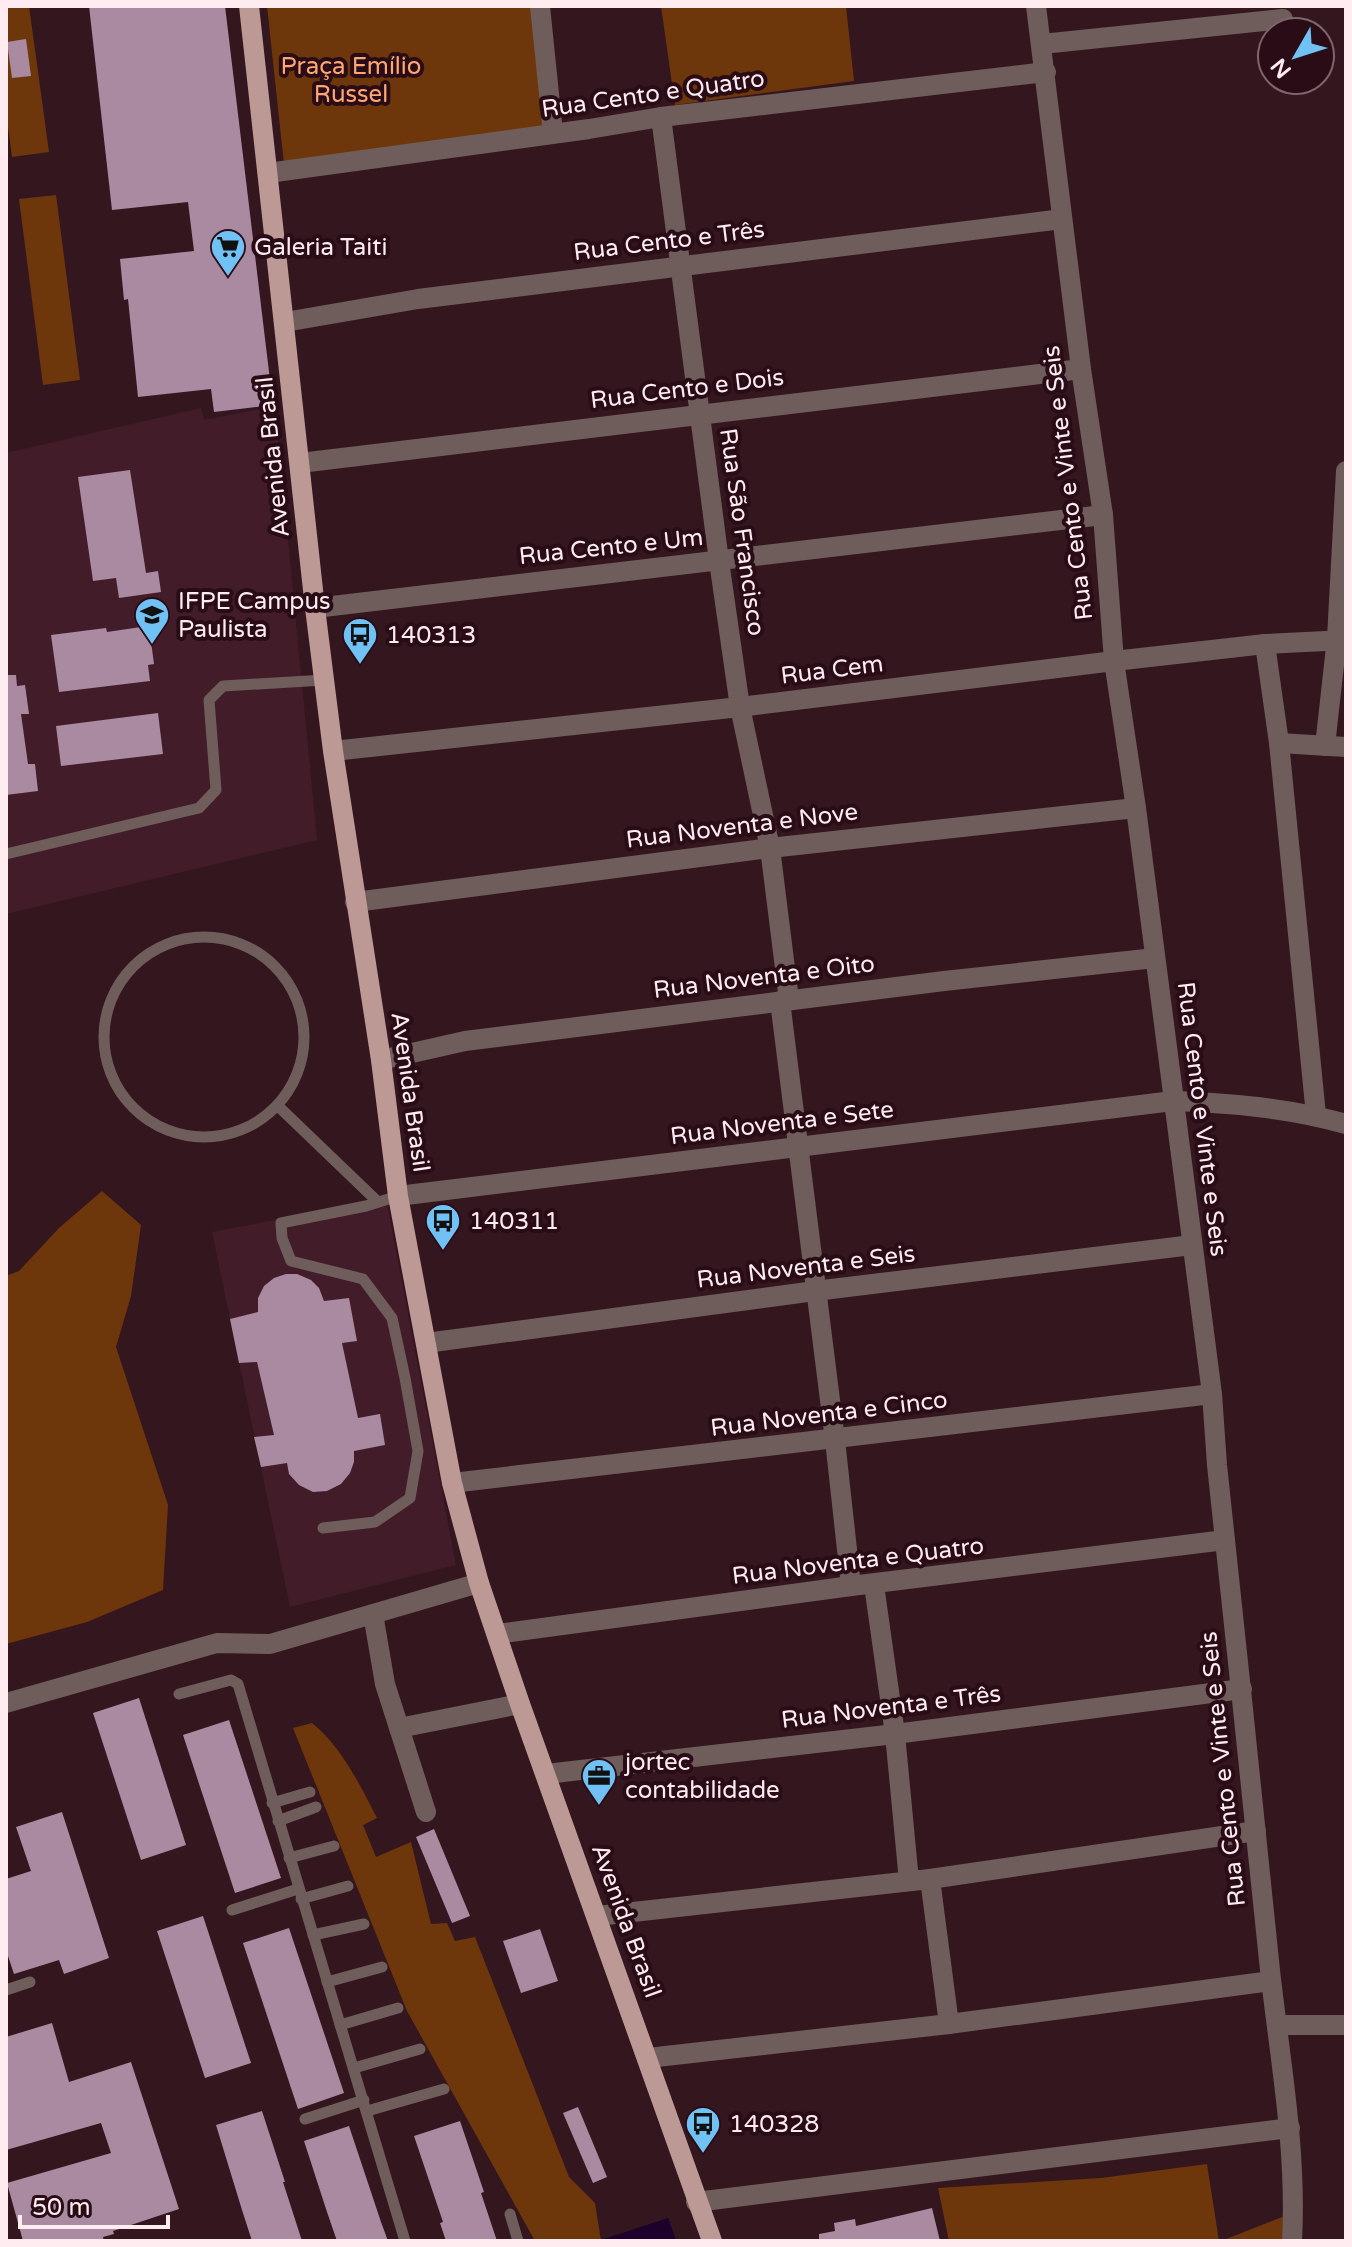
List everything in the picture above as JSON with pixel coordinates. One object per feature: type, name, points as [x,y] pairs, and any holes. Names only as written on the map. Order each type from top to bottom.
[{"type":"main road","name":"Avenida Brasil","points":[[249,6],[324,680],[381,1060],[388,1199],[426,1343],[452,1483],[479,1583],[712,2241]]},
{"type":"street","points":[[540,6],[553,133]]},
{"type":"street","name":"Rua Cento e Vinte e Seis","points":[[1036,6],[1081,369],[1103,515],[1114,661],[1212,1394],[1271,1981],[1290,2128],[1292,2241]]},
{"type":"street","points":[[1042,44],[1256,22]]},
{"type":"street","name":"Rua Cento e Quatro","points":[[268,173],[661,117],[1046,72]]},
{"type":"street","name":"Rua São Francisco","points":[[661,117],[740,707],[770,848],[798,1147],[851,1586]]},
{"type":"street","name":"Rua Cento e Três","points":[[285,322],[418,299],[1062,219]]},
{"type":"street","name":"Rua Cento e Dois","points":[[300,463],[1081,369]]},
{"type":"street","points":[[1279,743],[1336,746],[1346,471]]},
{"type":"street","name":"Rua Cento e Um","points":[[315,608],[1103,515]]},
{"type":"street","name":"Rua Cem","points":[[333,751],[740,707],[1265,644],[1342,639]]},
{"type":"street","points":[[1265,644],[1279,743],[1316,1115]]},
{"type":"street","name":"Rua Noventa e Nove","points":[[355,902],[770,848],[1136,808]]},
{"type":"street","name":"Rua Noventa e Oito","points":[[381,1060],[465,1041],[784,1000],[1155,958]]},
{"type":"street","name":"Rua Noventa e Sete","points":[[388,1199],[1173,1101],[1223,1102],[1316,1115],[1346,1124]]},
{"type":"street","name":"Rua Noventa e Seis","points":[[426,1343],[1192,1245]]},
{"type":"street","name":"Rua Noventa e Cinco","points":[[452,1483],[1212,1394]]},
{"type":"street","name":"Rua Noventa e Quatro","points":[[497,1634],[1225,1540]]},
{"type":"street","points":[[6,1703],[217,1643],[270,1644],[479,1583]]},
{"type":"street","points":[[874,1585],[919,1880],[949,2024]]},
{"type":"street","points":[[373,1614],[385,1684],[426,1812]]},
{"type":"street","name":"Rua Noventa e Três","points":[[546,1774],[895,1734],[1242,1689]]},
{"type":"street","points":[[399,1728],[520,1704]]},
{"type":"street","points":[[597,1916],[919,1880],[1256,1831]]},
{"type":"street","points":[[648,2058],[949,2024],[1271,1981]]},
{"type":"street","points":[[1278,2025],[1346,2025]]},
{"type":"street","points":[[696,2202],[1290,2128]]},
{"type":"lane","points":[[6,854],[199,808],[216,790],[209,700],[223,686],[324,680]]},
{"type":"lane","points":[[207,936],[239,943],[267,959],[289,984],[302,1014],[304,1047],[296,1079],[278,1106],[252,1126],[220,1137],[186,1136],[154,1125],[122,1094],[110,1074],[103,1042],[107,1008],[122,978],[145,955],[174,941],[207,936]]},
{"type":"lane","points":[[278,1106],[388,1199]]},
{"type":"lane","points":[[323,1528],[375,1522],[410,1498],[418,1451],[392,1318],[363,1279],[291,1261],[282,1238],[281,1223],[388,1199]]},
{"type":"lane","points":[[179,1694],[231,1680],[238,1684],[405,2241]]},
{"type":"lane","points":[[272,1803],[310,1792]]},
{"type":"lane","points":[[278,1821],[316,1807]]},
{"type":"lane","points":[[289,1858],[334,1846]]},
{"type":"lane","points":[[232,1910],[348,1886]]},
{"type":"lane","points":[[313,1935],[364,1924]]},
{"type":"lane","points":[[327,1982],[382,1967]]},
{"type":"lane","points":[[6,1990],[30,1982]]},
{"type":"lane","points":[[340,2025],[398,2008]]},
{"type":"lane","points":[[354,2068],[420,2049]]},
{"type":"lane","points":[[305,2119],[444,2089]]},
{"type":"lane","points":[[510,2214],[518,2241]]},
{"type":"shaded area","name":"IFPE Campus Paulista","points":[[275,406],[317,840],[6,914],[6,453],[201,408],[204,420]]},
{"type":"shaded area","points":[[386,1199],[456,1565],[290,1607],[212,1232]]},
{"type":"shaded area","points":[[668,2218],[676,2240],[673,2241],[598,2241]]},
{"type":"green space","points":[[6,6],[29,6],[49,152],[12,157],[6,112]]},
{"type":"green space","name":"Praça Emílio Russel","points":[[267,6],[533,6],[545,126],[284,164]]},
{"type":"green space","points":[[661,6],[846,6],[854,81],[675,105]]},
{"type":"green space","points":[[56,195],[80,380],[43,385],[19,199]]},
{"type":"green space","points":[[102,1191],[141,1225],[131,1296],[116,1347],[168,1505],[163,1590],[87,1622],[6,1644],[6,1276],[19,1271],[59,1228]]},
{"type":"green space","points":[[312,1723],[341,1754],[377,1818],[363,1825],[376,1857],[411,1842],[431,1924],[447,1923],[455,1941],[475,1937],[569,2177],[595,2203],[601,2241],[535,2241],[407,2011],[293,1728]]},
{"type":"green space","points":[[1207,2164],[1219,2241],[949,2241],[938,2188],[1101,2178]]},
{"type":"green space","points":[[1285,2216],[1282,2241],[1221,2241]]},
{"type":"building","points":[[89,6],[225,6],[273,405],[214,412],[211,389],[138,397],[128,299],[124,300],[120,259],[194,251],[188,202],[112,210]]},
{"type":"building","points":[[26,39],[31,76],[12,78],[7,42]]},
{"type":"building","points":[[130,470],[146,573],[158,571],[161,592],[119,598],[116,578],[93,581],[78,477]]},
{"type":"building","points":[[141,627],[144,635],[150,634],[154,664],[148,665],[150,681],[59,692],[51,635]]},
{"type":"building","points":[[6,675],[16,675],[17,686],[25,685],[29,714],[21,714],[28,764],[35,764],[38,791],[6,795]]},
{"type":"building","points":[[158,713],[163,754],[61,766],[56,726]]},
{"type":"building","points":[[286,1274],[297,1274],[311,1280],[319,1288],[324,1301],[349,1298],[357,1341],[342,1343],[358,1418],[380,1414],[385,1445],[354,1451],[350,1473],[341,1484],[327,1491],[313,1492],[299,1485],[289,1474],[287,1463],[261,1467],[254,1437],[274,1435],[257,1362],[239,1363],[230,1319],[258,1312],[258,1298],[264,1286]]},
{"type":"building","points":[[139,1698],[186,1845],[141,1860],[93,1713]]},
{"type":"building","points":[[229,1720],[281,1878],[235,1893],[183,1735]]},
{"type":"building","points":[[62,1812],[109,1958],[64,1974],[59,1960],[14,1974],[6,1950],[6,1879],[31,1871],[16,1827]]},
{"type":"building","points":[[434,1829],[470,1916],[452,1923],[416,1837]]},
{"type":"building","points":[[203,1916],[251,2063],[205,2078],[157,1931]]},
{"type":"building","points":[[289,1928],[344,2093],[298,2109],[243,1943]]},
{"type":"building","points":[[540,1929],[558,1981],[521,1993],[503,1941]]},
{"type":"building","points":[[52,2023],[69,2082],[131,2062],[179,2209],[113,2231],[114,2234],[103,2237],[104,2241],[23,2241],[7,2183],[111,2153],[101,2123],[6,2150],[6,2037]]},
{"type":"building","points":[[578,2107],[607,2177],[593,2183],[563,2113]]},
{"type":"building","points":[[262,2111],[302,2241],[252,2241],[242,2210],[216,2125]]},
{"type":"building","points":[[460,2121],[497,2241],[446,2241],[440,2223],[443,2222],[414,2136]]},
{"type":"building","points":[[349,2126],[388,2241],[337,2241],[327,2212],[304,2141]]},
{"type":"building","points":[[932,2208],[940,2241],[819,2241],[819,2234],[835,2231],[834,2223],[855,2219],[856,2226]]},
{"type":"place","name":"Galeria Taiti","points":[[228,278]]},
{"type":"place","name":"IFPE Campus Paulista","points":[[152,646]]},
{"type":"place","name":"140313","points":[[360,666]]},
{"type":"place","name":"140311","points":[[443,1252]]},
{"type":"place","name":"jortec contabilidade","points":[[599,1807]]},
{"type":"place","name":"140328","points":[[703,2155]]}]
